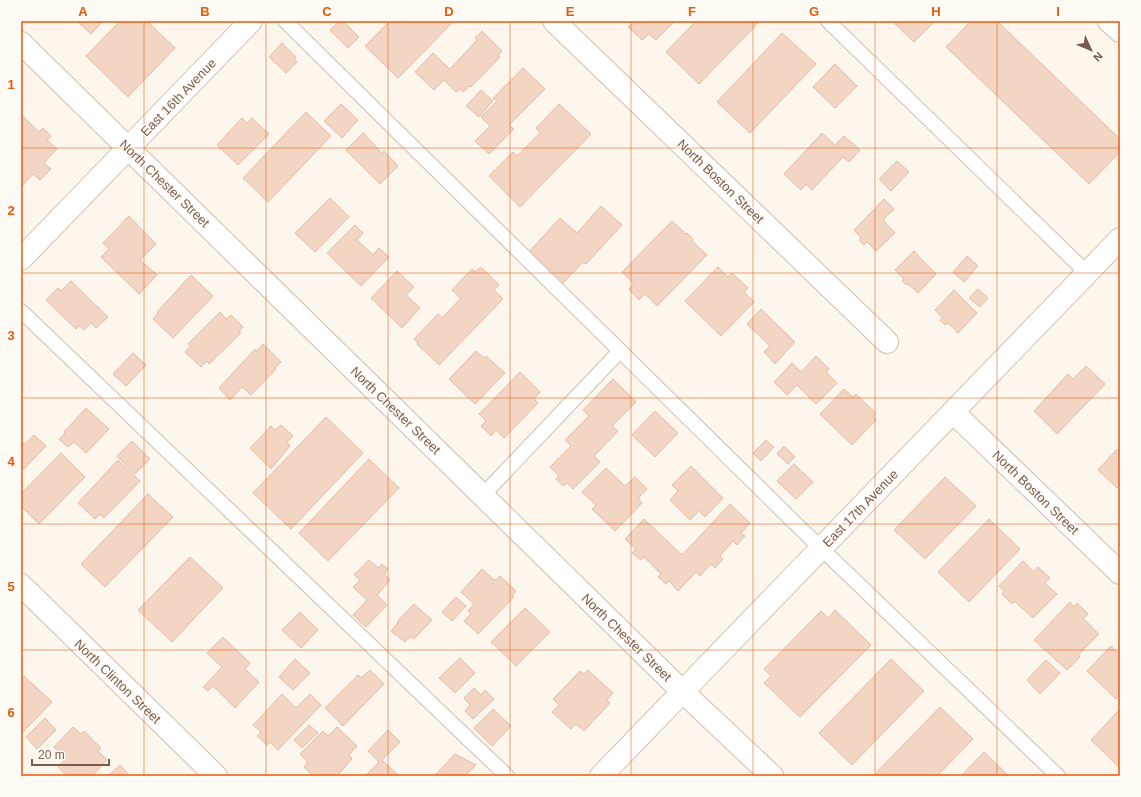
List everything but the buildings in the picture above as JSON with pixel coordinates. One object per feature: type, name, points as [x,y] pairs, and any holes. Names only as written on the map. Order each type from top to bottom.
[{"type":"street","name":"East 16th Avenue","points":[[21,259],[251,21]]},
{"type":"street","name":"North Boston Street","points":[[554,21],[887,342]]},
{"type":"street","points":[[1109,21],[1120,31]]},
{"type":"street","name":"North Chester Street","points":[[21,43],[683,692],[772,776]]},
{"type":"street","name":"East 17th Avenue","points":[[601,776],[1120,239]]},
{"type":"street","name":"North Boston Street","points":[[953,412],[1120,573]]},
{"type":"street","name":"North Clinton Street","points":[[21,585],[216,776]]},
{"type":"lane","points":[[285,21],[821,548],[1058,776]]},
{"type":"lane","points":[[828,21],[1087,273]]},
{"type":"lane","points":[[21,311],[507,776]]},
{"type":"lane","points":[[483,495],[620,351]]}]
